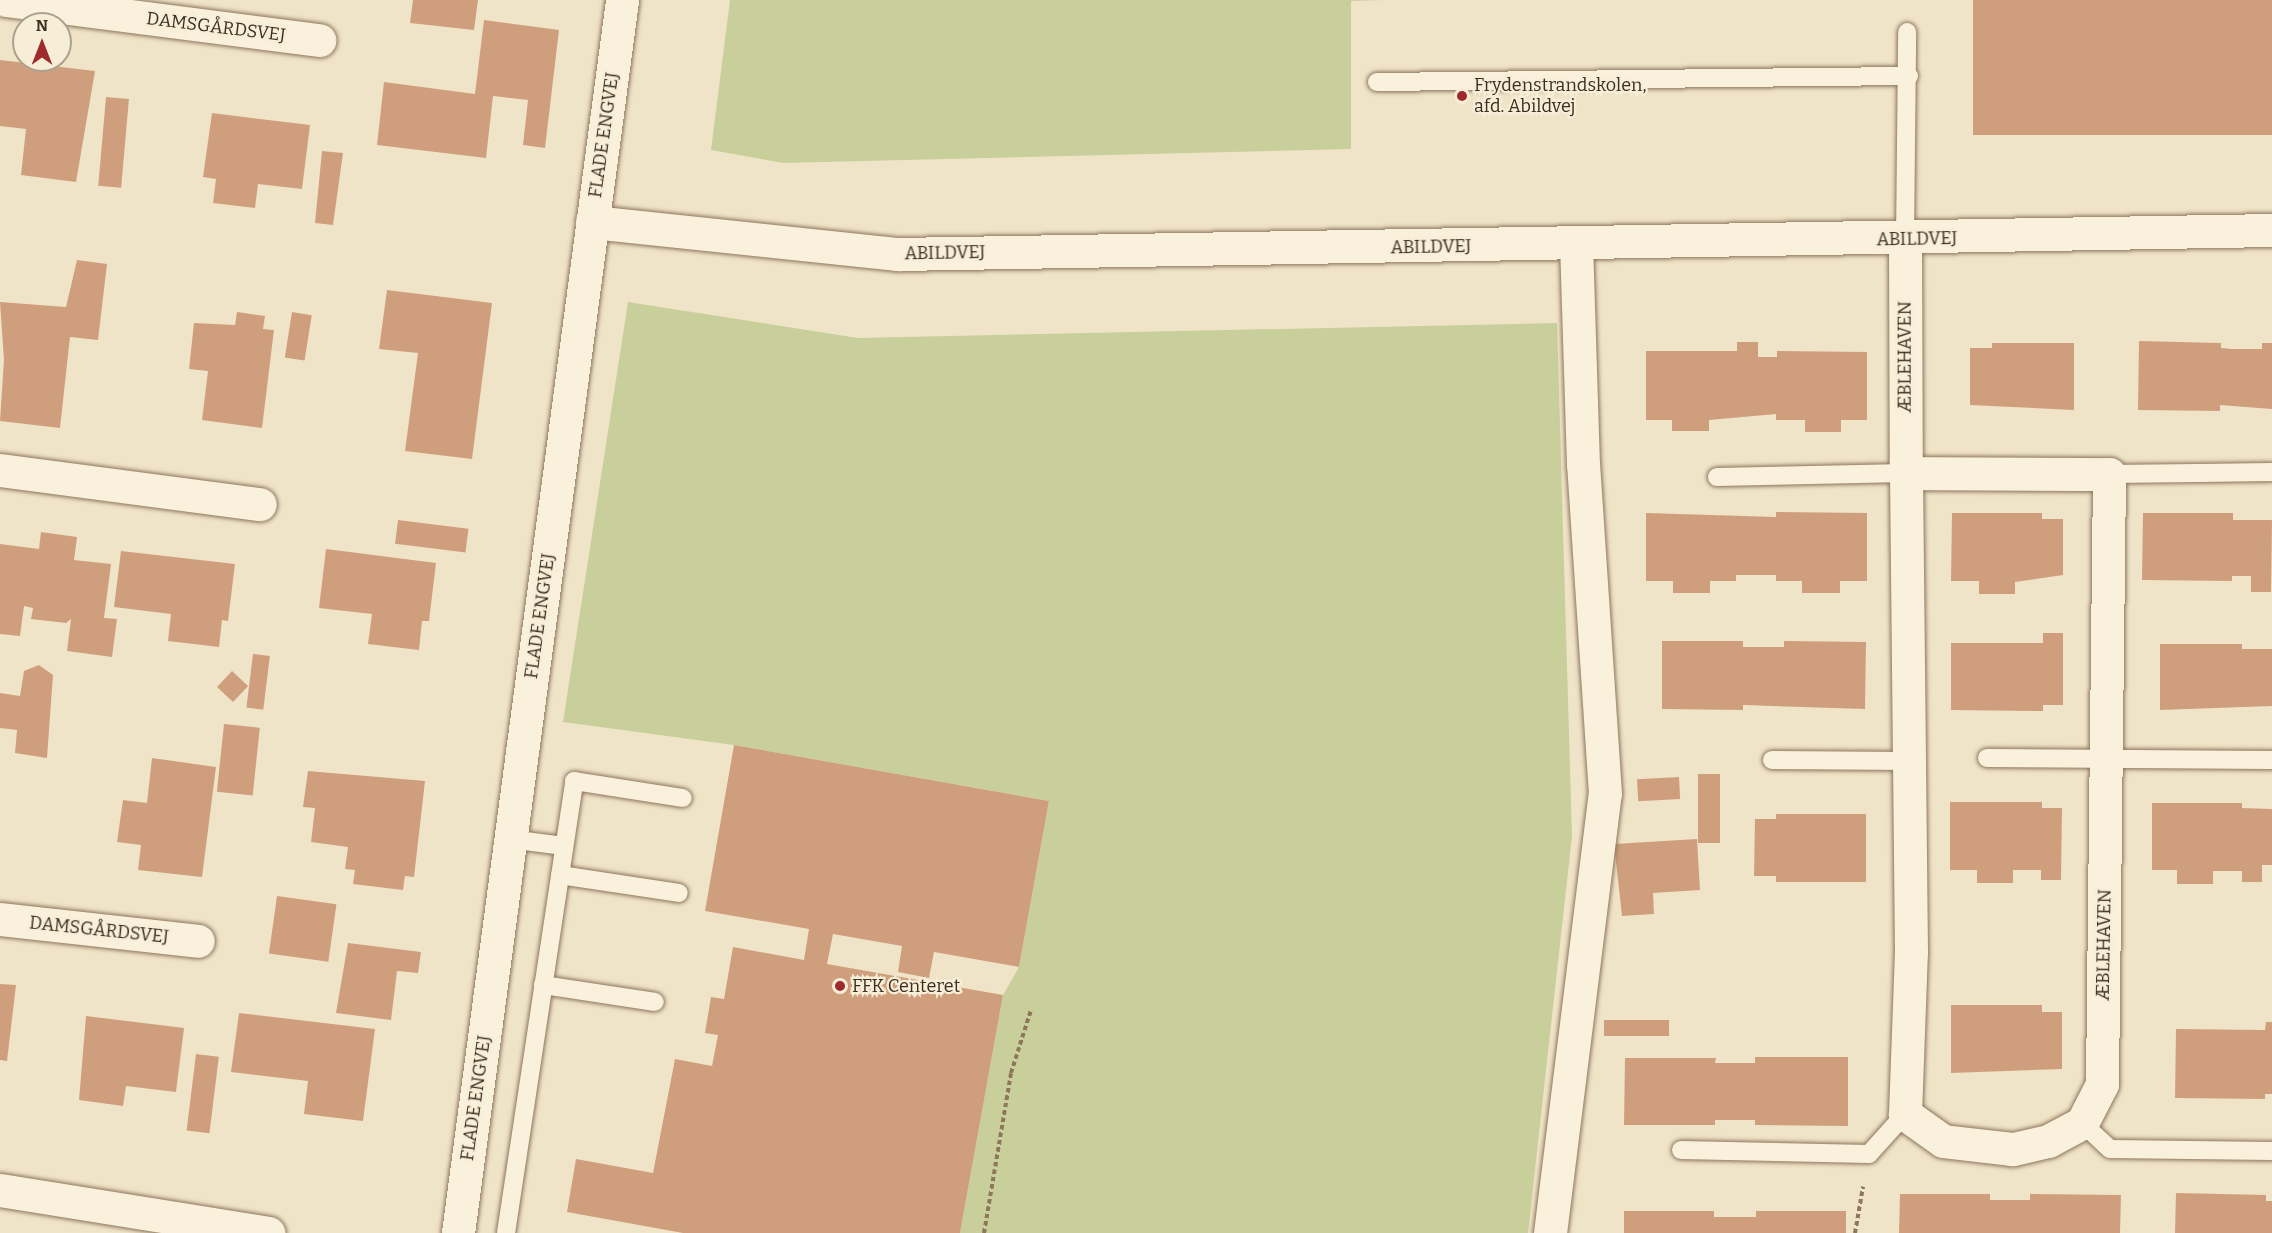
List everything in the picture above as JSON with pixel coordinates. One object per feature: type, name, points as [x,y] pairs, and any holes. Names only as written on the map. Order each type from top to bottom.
[{"type":"street","name":"DAMSGÅRDSVEJ","points":[[6,0],[319,40]]},
{"type":"street","name":"FLADE ENGVEJ","points":[[458,1233],[622,0]]},
{"type":"street","name":"ABILDVEJ","points":[[592,222],[898,254],[1905,240],[2272,230]]},
{"type":"street","name":"ÆBLEHAVEN","points":[[1905,240],[1911,952],[1905,1114]]},
{"type":"street","points":[[1550,1233],[1605,794],[1584,477],[1576,245]]},
{"type":"street","points":[[0,470],[260,504]]},
{"type":"street","points":[[1906,473],[2109,474]]},
{"type":"street","name":"ÆBLEHAVEN","points":[[2082,1123],[2102,1084],[2109,474]]},
{"type":"street","name":"DAMSGÅRDSVEJ","points":[[0,919],[198,941]]},
{"type":"street","points":[[1905,1114],[1943,1141],[2012,1149],[2048,1141],[2082,1123]]},
{"type":"street","points":[[0,1190],[269,1233]]},
{"type":"lane","points":[[1905,240],[1907,32]]},
{"type":"lane","points":[[1377,82],[1908,76]]},
{"type":"lane","points":[[2109,474],[2272,472]]},
{"type":"lane","points":[[1716,477],[1906,473]]},
{"type":"lane","points":[[1987,758],[2106,762],[2272,760]]},
{"type":"lane","points":[[1772,760],[1909,762]]},
{"type":"lane","points":[[506,1233],[574,781],[683,798]]},
{"type":"lane","points":[[510,839],[564,846]]},
{"type":"lane","points":[[560,875],[679,893]]},
{"type":"lane","points":[[543,985],[655,1002]]},
{"type":"lane","points":[[1681,1150],[1869,1154],[1905,1114]]},
{"type":"lane","points":[[2082,1123],[2110,1149],[2272,1150]]},
{"type":"path","points":[[984,1233],[1011,1073],[1031,1010]]},
{"type":"path","points":[[1855,1233],[1869,1154]]},
{"type":"green space","points":[[730,0],[1384,0],[1351,1],[1351,149],[783,163],[711,150]]},
{"type":"green space","points":[[628,302],[858,338],[1557,323],[1572,836],[1528,1233],[960,1233],[1003,995],[1019,967],[1049,801],[734,745],[563,722]]},
{"type":"building","points":[[413,0],[478,0],[474,30],[410,23]]},
{"type":"building","points":[[1973,0],[2272,0],[2272,135],[1973,135]]},
{"type":"building","points":[[484,20],[559,30],[545,148],[523,145],[528,100],[493,96],[486,158],[377,145],[384,82],[475,94]]},
{"type":"building","points":[[0,60],[12,61],[12,72],[72,72],[72,68],[95,71],[76,182],[21,175],[26,129],[0,126]]},
{"type":"building","points":[[106,97],[129,99],[121,188],[98,186]]},
{"type":"building","points":[[212,113],[310,125],[302,189],[258,184],[255,208],[213,203],[216,179],[203,177]]},
{"type":"building","points":[[322,151],[343,153],[333,225],[315,223]]},
{"type":"building","points":[[77,260],[107,264],[98,340],[70,337],[60,428],[0,421],[4,360],[0,302],[66,307]]},
{"type":"building","points":[[387,290],[492,303],[472,459],[405,451],[418,353],[379,349]]},
{"type":"building","points":[[237,312],[265,316],[263,329],[274,330],[262,428],[202,420],[208,371],[189,369],[194,323],[235,325]]},
{"type":"building","points":[[292,312],[312,315],[305,361],[285,357]]},
{"type":"building","points":[[2139,341],[2221,343],[2221,348],[2232,349],[2262,349],[2262,343],[2272,343],[2272,409],[2220,405],[2220,411],[2138,410]]},
{"type":"building","points":[[1737,342],[1758,342],[1758,357],[1777,357],[1777,351],[1867,352],[1867,420],[1841,420],[1841,432],[1805,432],[1805,420],[1776,420],[1776,414],[1709,420],[1709,431],[1672,431],[1672,420],[1646,420],[1646,351],[1737,351]]},
{"type":"building","points":[[1992,343],[2074,343],[2074,410],[1970,405],[1970,348],[1992,348]]},
{"type":"building","points":[[1776,512],[1867,513],[1867,581],[1840,581],[1840,593],[1802,593],[1802,581],[1776,581],[1776,575],[1736,575],[1736,581],[1710,581],[1710,593],[1673,593],[1673,581],[1646,581],[1646,513],[1776,517]]},
{"type":"building","points":[[1952,513],[2042,513],[2042,519],[2063,519],[2063,575],[2015,582],[2015,594],[1979,594],[1979,581],[1951,581]]},
{"type":"building","points":[[2143,513],[2233,513],[2233,520],[2272,520],[2271,592],[2251,592],[2251,576],[2232,576],[2232,581],[2142,580]]},
{"type":"building","points":[[398,520],[468,529],[466,552],[395,544]]},
{"type":"building","points":[[41,532],[77,537],[74,560],[111,564],[104,618],[117,619],[112,657],[67,651],[71,619],[66,623],[31,619],[33,608],[24,606],[20,636],[0,634],[0,544],[39,549]]},
{"type":"building","points":[[326,549],[436,563],[429,621],[422,621],[419,650],[368,644],[372,614],[319,608]]},
{"type":"building","points":[[121,551],[235,564],[228,621],[222,620],[219,647],[168,641],[171,614],[114,607]]},
{"type":"building","points":[[2043,633],[2063,633],[2063,705],[2043,705],[2043,711],[1951,710],[1951,643],[2043,643]]},
{"type":"building","points":[[1662,641],[1743,641],[1743,647],[1784,647],[1784,641],[1866,642],[1865,709],[1743,705],[1743,710],[1662,709]]},
{"type":"building","points":[[2160,644],[2242,644],[2242,649],[2272,649],[2272,706],[2160,710]]},
{"type":"building","points":[[253,654],[270,656],[263,710],[246,708]]},
{"type":"building","points":[[39,665],[53,675],[47,758],[15,753],[17,730],[0,728],[0,693],[20,696],[24,671]]},
{"type":"building","points":[[232,671],[248,686],[233,702],[217,687]]},
{"type":"building","points":[[224,724],[260,728],[253,795],[217,792]]},
{"type":"building","name":"FFK Centeret","points":[[734,745],[1049,801],[1019,967],[934,952],[929,978],[898,972],[902,946],[833,934],[827,964],[1003,995],[960,1233],[683,1233],[567,1212],[576,1159],[653,1173],[675,1059],[712,1066],[718,1035],[705,1033],[711,997],[724,999],[733,947],[804,960],[809,929],[705,911]]},
{"type":"building","points":[[152,758],[216,767],[202,877],[138,870],[141,845],[117,842],[123,800],[147,803]]},
{"type":"building","points":[[308,771],[425,781],[414,877],[405,876],[403,890],[353,884],[355,870],[345,869],[348,847],[311,842],[315,808],[303,807]]},
{"type":"building","points":[[1698,774],[1720,774],[1720,843],[1698,843]]},
{"type":"building","points":[[1679,777],[1680,799],[1638,801],[1637,779]]},
{"type":"building","points":[[1950,802],[2042,802],[2042,808],[2062,808],[2061,880],[2041,880],[2041,870],[2013,870],[2013,883],[1977,883],[1977,870],[1950,870]]},
{"type":"building","points":[[2152,803],[2242,803],[2242,808],[2272,809],[2272,865],[2262,865],[2262,882],[2242,882],[2242,871],[2213,871],[2213,884],[2177,884],[2177,870],[2152,870]]},
{"type":"building","points":[[1776,814],[1866,814],[1866,882],[1776,882],[1776,876],[1754,876],[1755,819],[1776,819]]},
{"type":"building","points":[[1697,839],[1700,890],[1653,893],[1654,914],[1622,916],[1614,844]]},
{"type":"building","points":[[277,896],[336,904],[328,962],[269,953]]},
{"type":"building","points":[[348,943],[421,952],[418,973],[397,971],[391,1020],[336,1013]]},
{"type":"building","points":[[0,984],[16,985],[7,1061],[0,1060]]},
{"type":"building","points":[[1951,1005],[2042,1005],[2042,1012],[2062,1012],[2062,1069],[1951,1073]]},
{"type":"building","points":[[239,1013],[375,1029],[363,1121],[304,1114],[308,1081],[231,1072]]},
{"type":"building","points":[[86,1016],[184,1028],[176,1092],[126,1086],[123,1106],[79,1100]]},
{"type":"building","points":[[1604,1020],[1669,1020],[1669,1036],[1604,1036]]},
{"type":"building","points":[[2266,1022],[2272,1022],[2272,1094],[2265,1094],[2265,1099],[2175,1098],[2176,1029],[2265,1030]]},
{"type":"building","points":[[196,1054],[219,1057],[209,1133],[187,1130]]},
{"type":"building","points":[[1755,1057],[1848,1057],[1848,1126],[1755,1125],[1755,1120],[1715,1120],[1715,1125],[1624,1125],[1625,1058],[1716,1058],[1715,1063],[1755,1063]]},
{"type":"building","points":[[2176,1193],[2266,1195],[2266,1201],[2272,1201],[2272,1233],[2175,1233]]},
{"type":"building","points":[[1900,1194],[1990,1194],[1990,1200],[2030,1200],[2030,1194],[2121,1195],[2120,1233],[1899,1233]]},
{"type":"building","points":[[1624,1211],[1714,1211],[1714,1217],[1756,1217],[1756,1211],[1846,1211],[1846,1233],[1624,1233]]},
{"type":"place","name":"Frydenstrandskolen, afd. Abildvej","points":[[1462,96]]},
{"type":"place","name":"FFK Centeret","points":[[840,986]]}]
